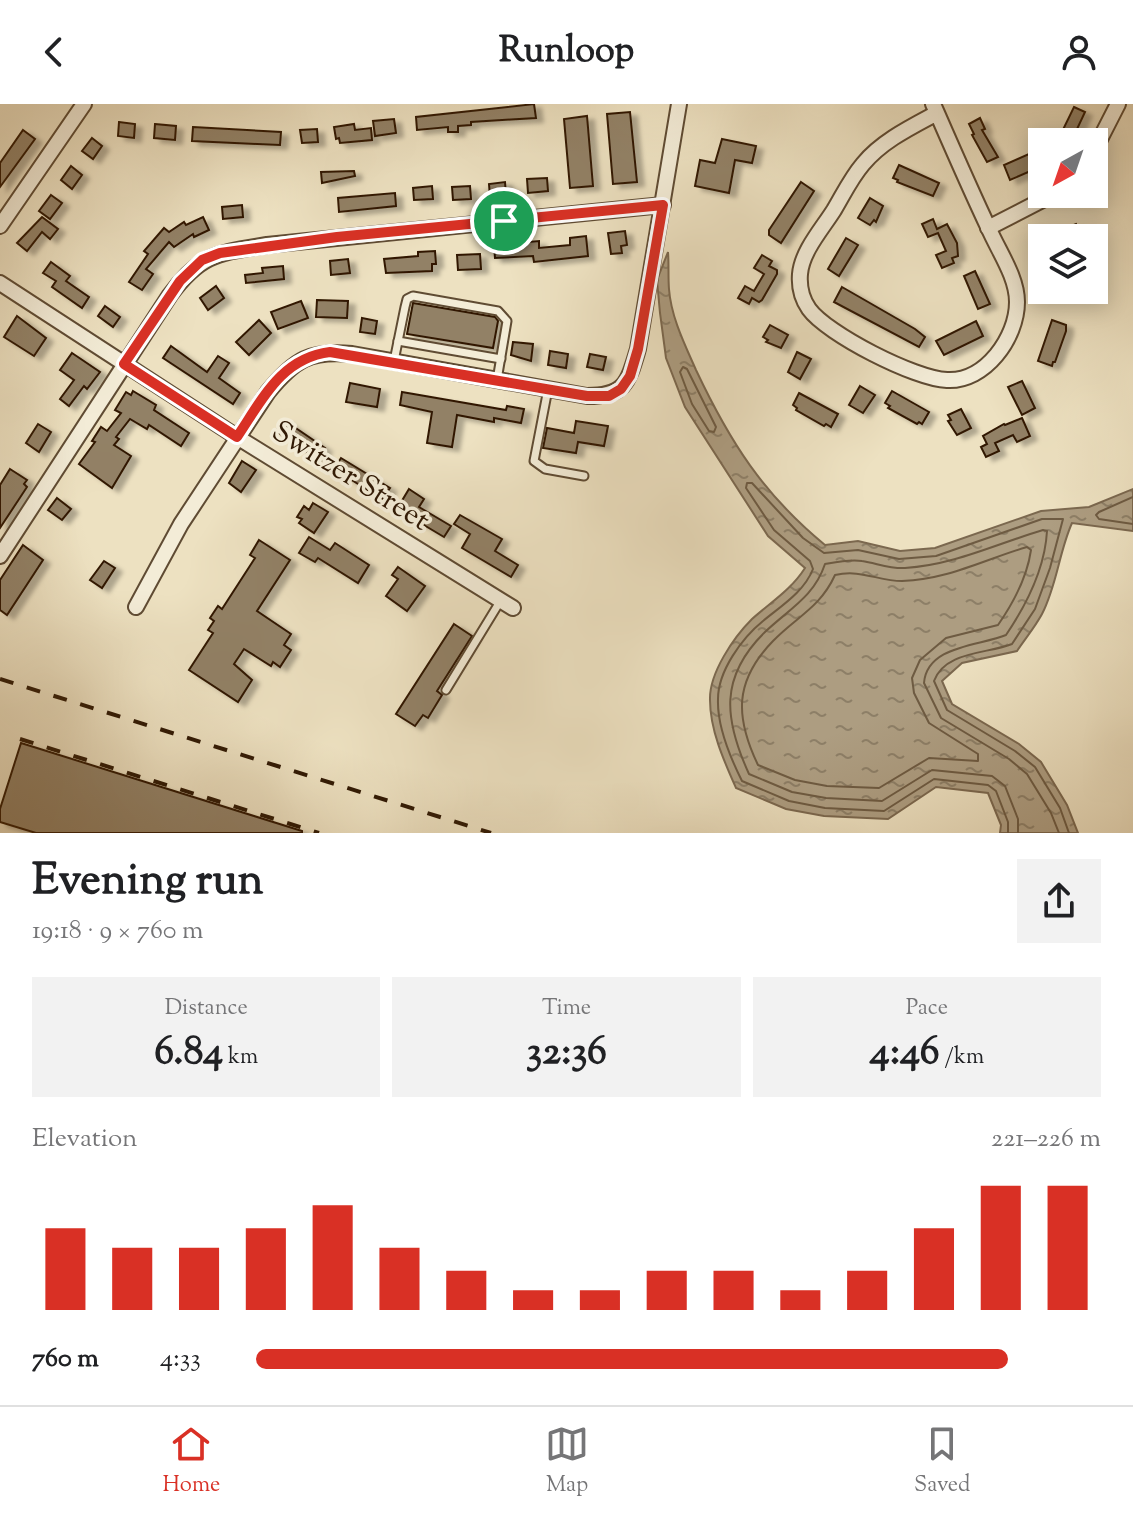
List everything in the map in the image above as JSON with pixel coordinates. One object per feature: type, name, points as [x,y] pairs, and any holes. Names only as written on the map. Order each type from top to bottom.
[{"type":"street","points":[[0,226],[84,104]]},
{"type":"street","points":[[136,607],[181,524],[237,437],[283,374],[312,354],[330,352],[393,361],[598,396],[609,396],[621,389],[630,376],[638,349],[679,104]]},
{"type":"street","points":[[1106,128],[1118,104]]},
{"type":"street","points":[[935,108],[1012,277],[1016,295],[1016,315],[1007,339],[985,366],[962,378],[936,379],[903,368],[825,325],[802,296],[800,274],[807,253],[862,164],[888,140],[935,108]]},
{"type":"street","points":[[0,556],[180,281],[202,260],[220,253],[309,240],[663,205]]},
{"type":"street","points":[[988,228],[1030,208]]},
{"type":"street","name":"Switzer Street","points":[[0,283],[237,437],[507,604]]},
{"type":"lane","points":[[393,361],[407,299],[413,296],[498,311],[507,321],[497,380]]},
{"type":"lane","points":[[398,341],[501,359]]},
{"type":"lane","points":[[548,389],[534,461],[545,469],[584,476]]},
{"type":"lane","points":[[446,690],[507,604]]},
{"type":"water","points":[[668,252],[670,299],[676,320],[696,370],[722,421],[766,486],[825,545],[858,541],[900,551],[935,548],[1041,511],[1089,507],[1133,489],[1133,531],[1072,523],[1047,603],[1017,651],[962,663],[942,681],[952,704],[1019,744],[1041,762],[1067,805],[1078,833],[1000,833],[1001,825],[988,793],[936,787],[888,819],[824,816],[786,809],[736,788],[712,723],[710,700],[714,678],[724,656],[745,627],[805,568],[768,536],[685,407],[666,358],[660,313],[657,280]]},
{"type":"building","points":[[534,104],[536,118],[471,122],[471,125],[458,126],[458,132],[448,132],[448,127],[417,130],[416,117]]},
{"type":"building","points":[[1074,107],[1085,112],[1078,128],[1064,128]]},
{"type":"building","points":[[630,112],[637,182],[613,184],[607,114]]},
{"type":"building","points":[[587,116],[593,186],[570,188],[564,119]]},
{"type":"building","points":[[980,118],[985,129],[982,130],[998,157],[987,162],[969,124]]},
{"type":"building","points":[[394,119],[396,133],[375,136],[373,121]]},
{"type":"building","points":[[119,122],[135,124],[134,138],[118,136]]},
{"type":"building","points":[[155,124],[176,126],[175,140],[154,138]]},
{"type":"building","points":[[354,124],[355,130],[371,128],[372,140],[340,143],[334,127]]},
{"type":"building","points":[[193,127],[281,132],[280,145],[192,141]]},
{"type":"building","points":[[317,129],[318,142],[302,143],[300,130]]},
{"type":"building","points":[[23,130],[35,139],[0,187],[0,163]]},
{"type":"building","points":[[92,138],[102,146],[93,159],[82,151]]},
{"type":"building","points":[[722,139],[756,146],[752,163],[735,160],[729,193],[695,186],[700,160],[715,163]]},
{"type":"building","points":[[1028,154],[1028,172],[1010,180],[1004,165]]},
{"type":"building","points":[[899,165],[939,183],[933,196],[897,182],[893,178]]},
{"type":"building","points":[[71,166],[82,175],[72,189],[61,180]]},
{"type":"building","points":[[354,171],[355,176],[322,183],[321,172]]},
{"type":"building","points":[[547,178],[548,191],[528,193],[527,179]]},
{"type":"building","points":[[505,182],[506,195],[490,197],[489,184]]},
{"type":"building","points":[[801,182],[814,191],[781,243],[769,235],[769,230]]},
{"type":"building","points":[[432,186],[433,199],[414,200],[413,188]]},
{"type":"building","points":[[470,186],[471,199],[453,200],[452,187]]},
{"type":"building","points":[[395,193],[396,206],[339,212],[338,198]]},
{"type":"building","points":[[51,195],[62,203],[50,219],[39,211]]},
{"type":"building","points":[[870,198],[883,206],[876,222],[874,220],[870,225],[858,218]]},
{"type":"building","points":[[242,205],[243,217],[223,219],[222,207]]},
{"type":"building","points":[[42,217],[58,229],[50,239],[42,232],[27,251],[17,243]]},
{"type":"building","points":[[203,217],[209,230],[194,237],[193,234],[174,247],[169,242],[146,269],[153,274],[142,290],[129,282],[148,254],[144,251],[164,228],[169,232],[184,222],[186,225]]},
{"type":"building","points":[[933,219],[937,229],[947,224],[957,243],[958,256],[952,258],[954,263],[942,268],[936,255],[946,251],[938,233],[928,237],[922,224]]},
{"type":"building","points":[[625,231],[627,245],[621,246],[622,253],[611,254],[608,233]]},
{"type":"building","points":[[586,236],[588,256],[534,262],[533,256],[495,258],[494,245],[539,241],[539,248],[570,245],[570,238]]},
{"type":"building","points":[[846,238],[858,245],[839,276],[828,269]]},
{"type":"building","points":[[435,251],[436,264],[432,264],[432,271],[386,273],[384,259]]},
{"type":"building","points":[[480,254],[481,269],[458,270],[457,255]]},
{"type":"building","points":[[762,255],[772,261],[769,266],[777,270],[777,274],[762,300],[759,302],[752,298],[749,304],[738,298],[745,286],[754,291],[764,274],[754,268]]},
{"type":"building","points":[[348,259],[350,273],[331,275],[330,261]]},
{"type":"building","points":[[51,262],[70,276],[66,281],[89,297],[82,308],[52,287],[56,281],[43,273]]},
{"type":"building","points":[[283,266],[284,279],[246,283],[245,275],[263,273],[262,268]]},
{"type":"building","points":[[975,271],[990,304],[978,309],[964,276]]},
{"type":"building","points":[[216,286],[224,298],[208,310],[200,298]]},
{"type":"building","points":[[842,287],[915,329],[925,337],[919,347],[834,302]]},
{"type":"building","points":[[317,300],[348,301],[347,318],[316,317]]},
{"type":"building","points":[[301,301],[308,318],[278,329],[271,312]]},
{"type":"building","points":[[413,303],[495,317],[498,321],[493,348],[407,334]]},
{"type":"building","points":[[105,306],[120,317],[113,327],[98,316]]},
{"type":"building","points":[[17,316],[46,338],[34,356],[4,337]]},
{"type":"building","points":[[362,318],[377,321],[375,334],[360,332]]},
{"type":"building","points":[[259,320],[271,333],[249,355],[236,342]]},
{"type":"building","points":[[1052,320],[1066,325],[1066,331],[1052,366],[1038,361]]},
{"type":"building","points":[[976,321],[983,336],[944,355],[936,341]]},
{"type":"building","points":[[770,325],[788,335],[781,348],[766,342],[768,340],[763,337]]},
{"type":"building","points":[[513,342],[533,344],[531,361],[511,355]]},
{"type":"building","points":[[171,346],[207,372],[218,356],[229,363],[219,378],[240,393],[233,404],[163,358]]},
{"type":"building","points":[[550,351],[568,354],[566,368],[548,365]]},
{"type":"building","points":[[797,352],[811,359],[800,379],[788,372]]},
{"type":"building","points":[[72,353],[100,372],[69,406],[60,399],[74,380],[60,370]]},
{"type":"building","points":[[590,354],[606,357],[603,370],[587,367]]},
{"type":"building","points":[[1022,381],[1035,408],[1022,415],[1008,387]]},
{"type":"building","points":[[350,383],[380,389],[377,407],[346,402]]},
{"type":"building","points":[[860,386],[875,395],[863,413],[849,405]]},
{"type":"building","points":[[133,391],[156,405],[154,410],[189,433],[181,446],[149,425],[147,429],[130,419],[116,437],[119,439],[114,445],[131,456],[112,488],[79,464],[95,442],[92,441],[101,427],[107,431],[121,413],[115,410],[126,392],[131,395]]},
{"type":"building","points":[[892,391],[929,412],[922,424],[888,408],[890,406],[885,403]]},
{"type":"building","points":[[402,392],[506,410],[507,406],[524,409],[521,423],[457,415],[452,447],[427,443],[432,412],[400,405]]},
{"type":"building","points":[[799,393],[838,414],[831,427],[796,410],[793,405]]},
{"type":"building","points":[[961,409],[971,428],[957,435],[948,421],[951,420],[948,415]]},
{"type":"building","points":[[1022,418],[1030,436],[1017,442],[1013,435],[995,443],[999,451],[986,457],[981,447],[987,444],[983,436]]},
{"type":"building","points":[[284,420],[325,448],[318,459],[276,431]]},
{"type":"building","points":[[576,421],[608,426],[604,446],[578,442],[576,453],[543,448],[547,428],[574,433]]},
{"type":"building","points":[[38,424],[51,432],[39,452],[26,443]]},
{"type":"building","points":[[341,458],[390,488],[382,499],[334,469]]},
{"type":"building","points":[[242,461],[256,470],[241,492],[229,483]]},
{"type":"building","points":[[10,469],[27,480],[24,484],[27,487],[0,528],[0,485]]},
{"type":"building","points":[[409,489],[424,499],[419,507],[451,526],[444,537],[397,509]]},
{"type":"building","points":[[57,498],[71,509],[62,520],[48,510]]},
{"type":"building","points":[[313,503],[328,512],[314,533],[299,523],[302,519],[297,517],[304,506],[309,510]]},
{"type":"building","points":[[460,515],[502,539],[495,551],[518,565],[511,577],[462,548],[470,534],[454,524]]},
{"type":"building","points":[[309,537],[330,550],[335,543],[369,565],[358,583],[318,558],[315,562],[299,553]]},
{"type":"building","points":[[259,540],[290,560],[257,611],[291,634],[284,645],[291,650],[280,667],[273,662],[271,666],[244,649],[234,664],[252,680],[238,702],[189,670],[213,633],[208,630],[214,621],[210,618],[218,606],[222,609],[255,558],[250,555]]},
{"type":"building","points":[[23,545],[43,560],[7,615],[0,610],[0,580]]},
{"type":"building","points":[[104,561],[115,568],[102,588],[90,580]]},
{"type":"building","points":[[398,567],[425,586],[407,611],[386,596],[398,579],[392,575]]},
{"type":"building","points":[[454,624],[472,636],[437,691],[442,695],[428,718],[423,715],[415,726],[396,714]]},
{"type":"building","points":[[21,743],[302,833],[36,833],[0,822],[0,809]]},
{"type":"railway","points":[[0,679],[491,833]]},
{"type":"railway","points":[[20,739],[319,833]]},
{"type":"route","points":[[663,205],[638,349],[630,376],[621,389],[609,396],[587,396],[352,354],[312,354],[283,374],[237,437],[124,364],[180,281],[202,260],[220,253],[337,237],[504,221],[663,205]]}]
